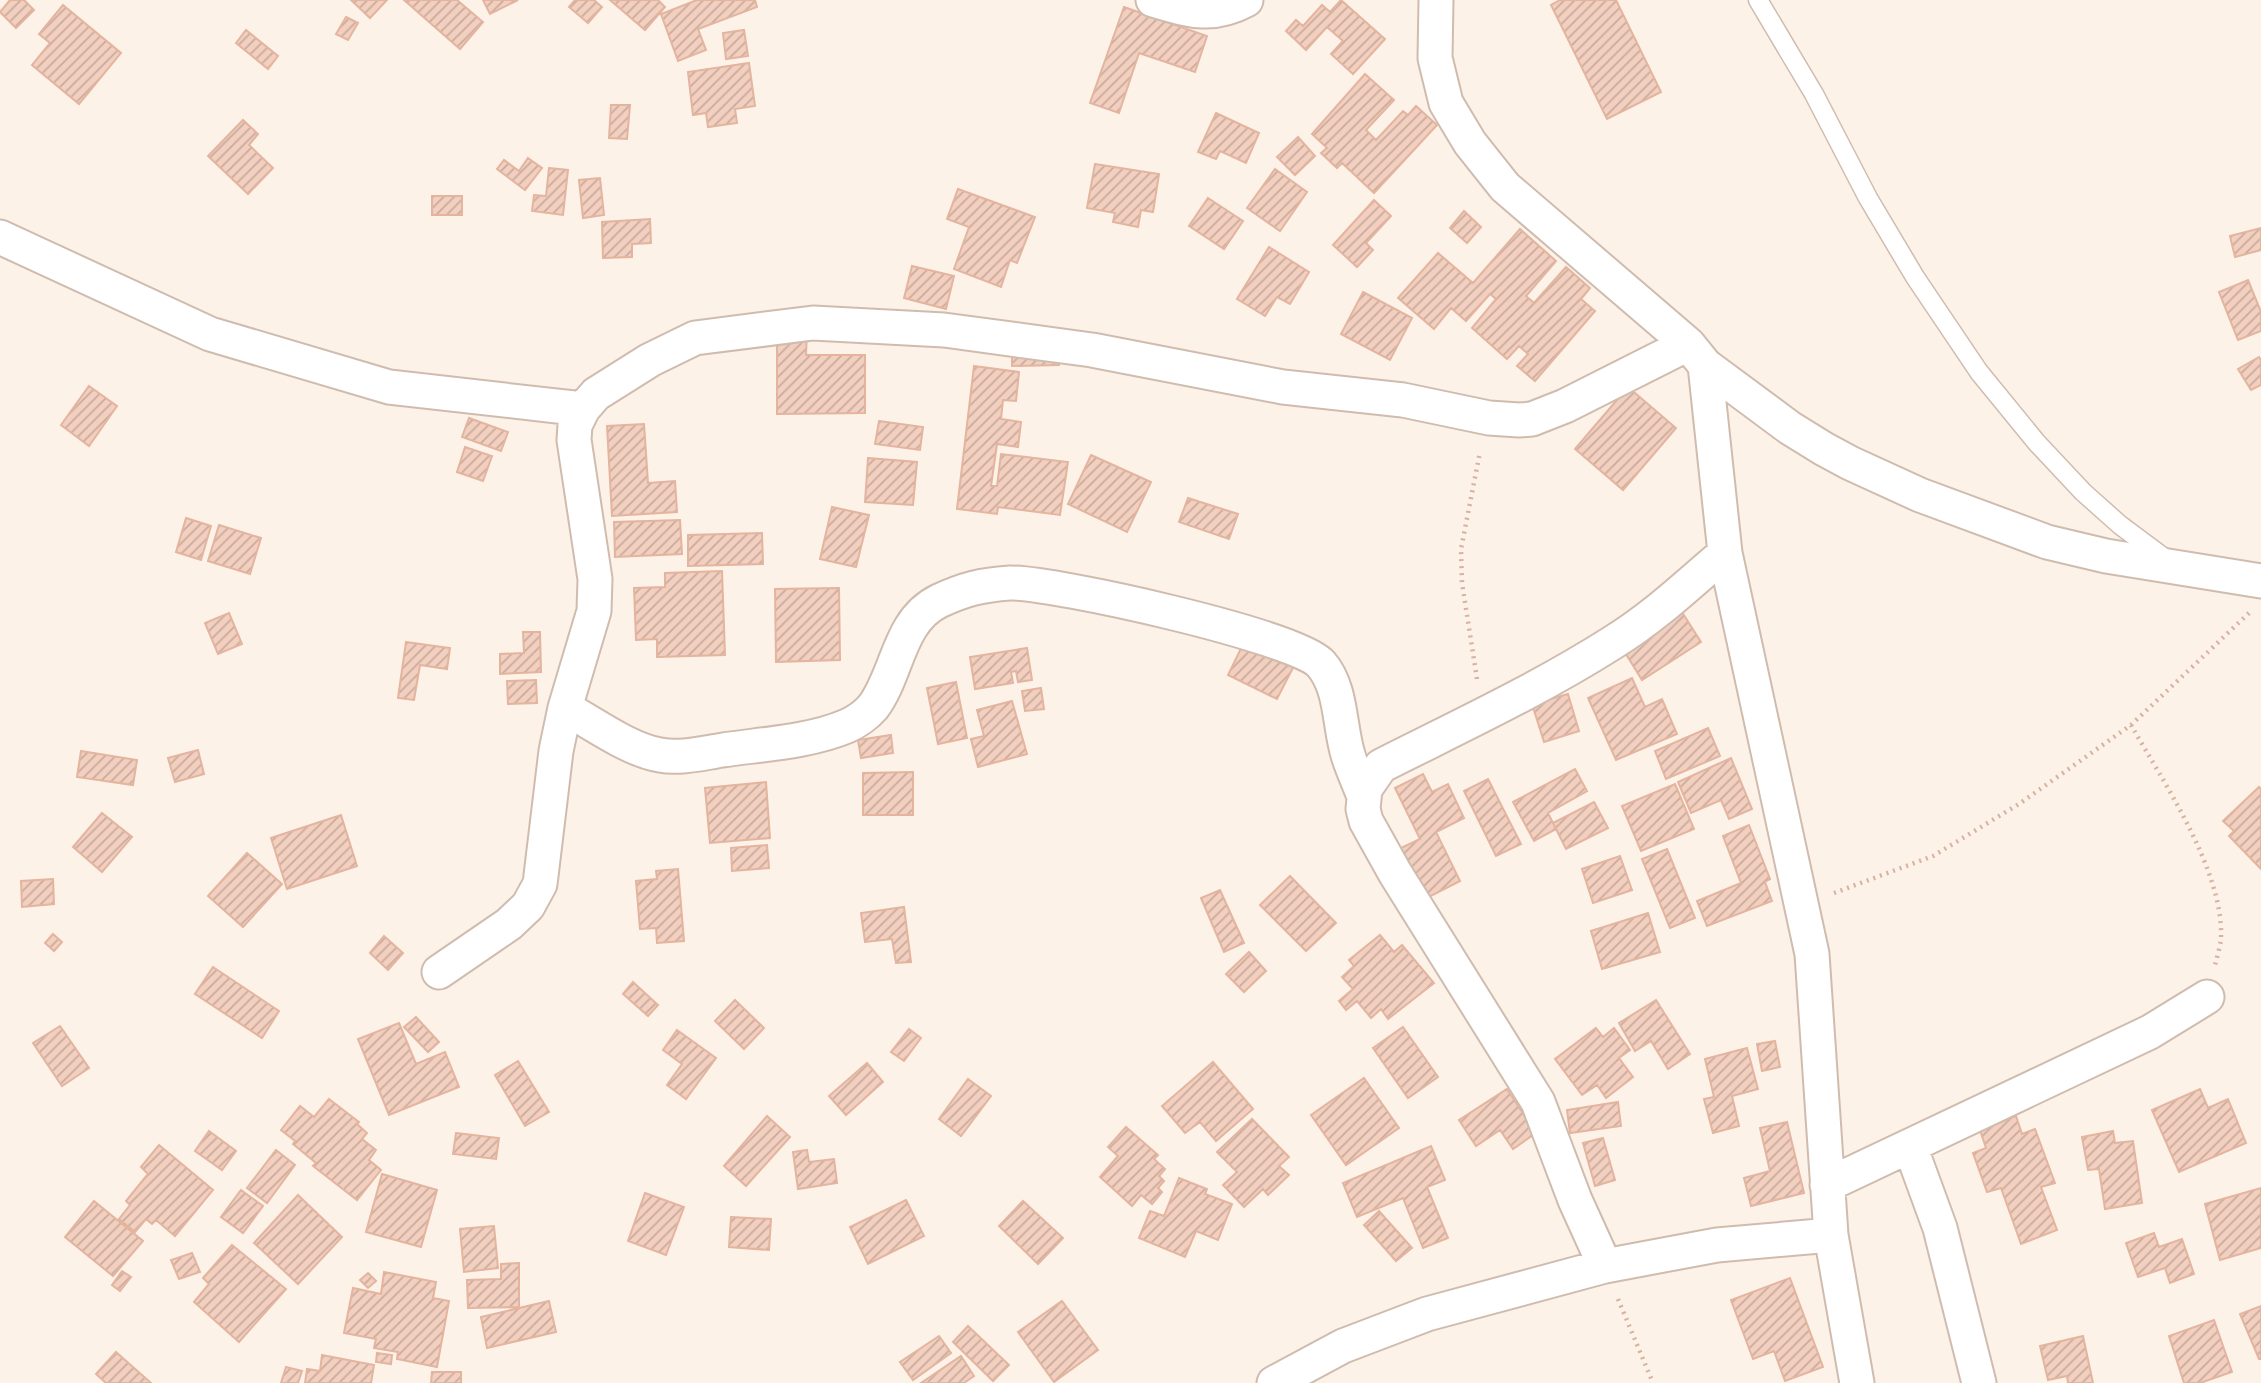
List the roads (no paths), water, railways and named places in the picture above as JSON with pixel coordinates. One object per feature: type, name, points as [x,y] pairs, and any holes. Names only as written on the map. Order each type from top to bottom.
[{"type":"street","points":[[1153,0],[1200,13],[1231,8],[1246,0]]},
{"type":"street","points":[[1436,0],[1435,58],[1446,103],[1470,143],[1505,187],[1696,355],[1801,435],[1850,463],[1920,495],[2047,542],[2179,569],[2257,596]]},
{"type":"street","points":[[0,237],[211,334],[389,387],[583,410]]},
{"type":"street","points":[[439,972],[509,924],[528,906],[537,891],[556,751],[565,708],[594,611],[593,565],[574,440],[575,425],[596,394],[639,366],[695,338],[813,323],[943,330],[1065,346],[1283,387],[1403,400],[1489,418],[1532,419],[1696,355]]},
{"type":"street","points":[[1696,355],[1725,553],[1812,954],[1830,1235],[1857,1383]]},
{"type":"street","points":[[1363,794],[1367,783],[1381,766],[1543,684],[1614,642],[1725,553]]},
{"type":"street","points":[[565,708],[638,747],[666,756],[798,740],[848,725],[871,709],[882,692],[907,634],[918,618],[935,603],[969,587],[1013,583],[1059,589],[1228,626],[1314,659],[1320,663],[1331,681],[1337,698],[1348,755],[1363,794],[1367,821],[1395,873],[1538,1102],[1575,1200],[1605,1266]]},
{"type":"street","points":[[1827,1185],[2150,1032],[2207,997]]},
{"type":"street","points":[[1910,1146],[1940,1228],[1979,1383]]},
{"type":"street","points":[[1274,1383],[1343,1346],[1427,1314],[1605,1266],[1717,1245],[1830,1235]]},
{"type":"lane","points":[[1758,0],[1814,94],[1868,198],[1979,372],[2037,443],[2083,492],[2120,525],[2179,569]]}]
